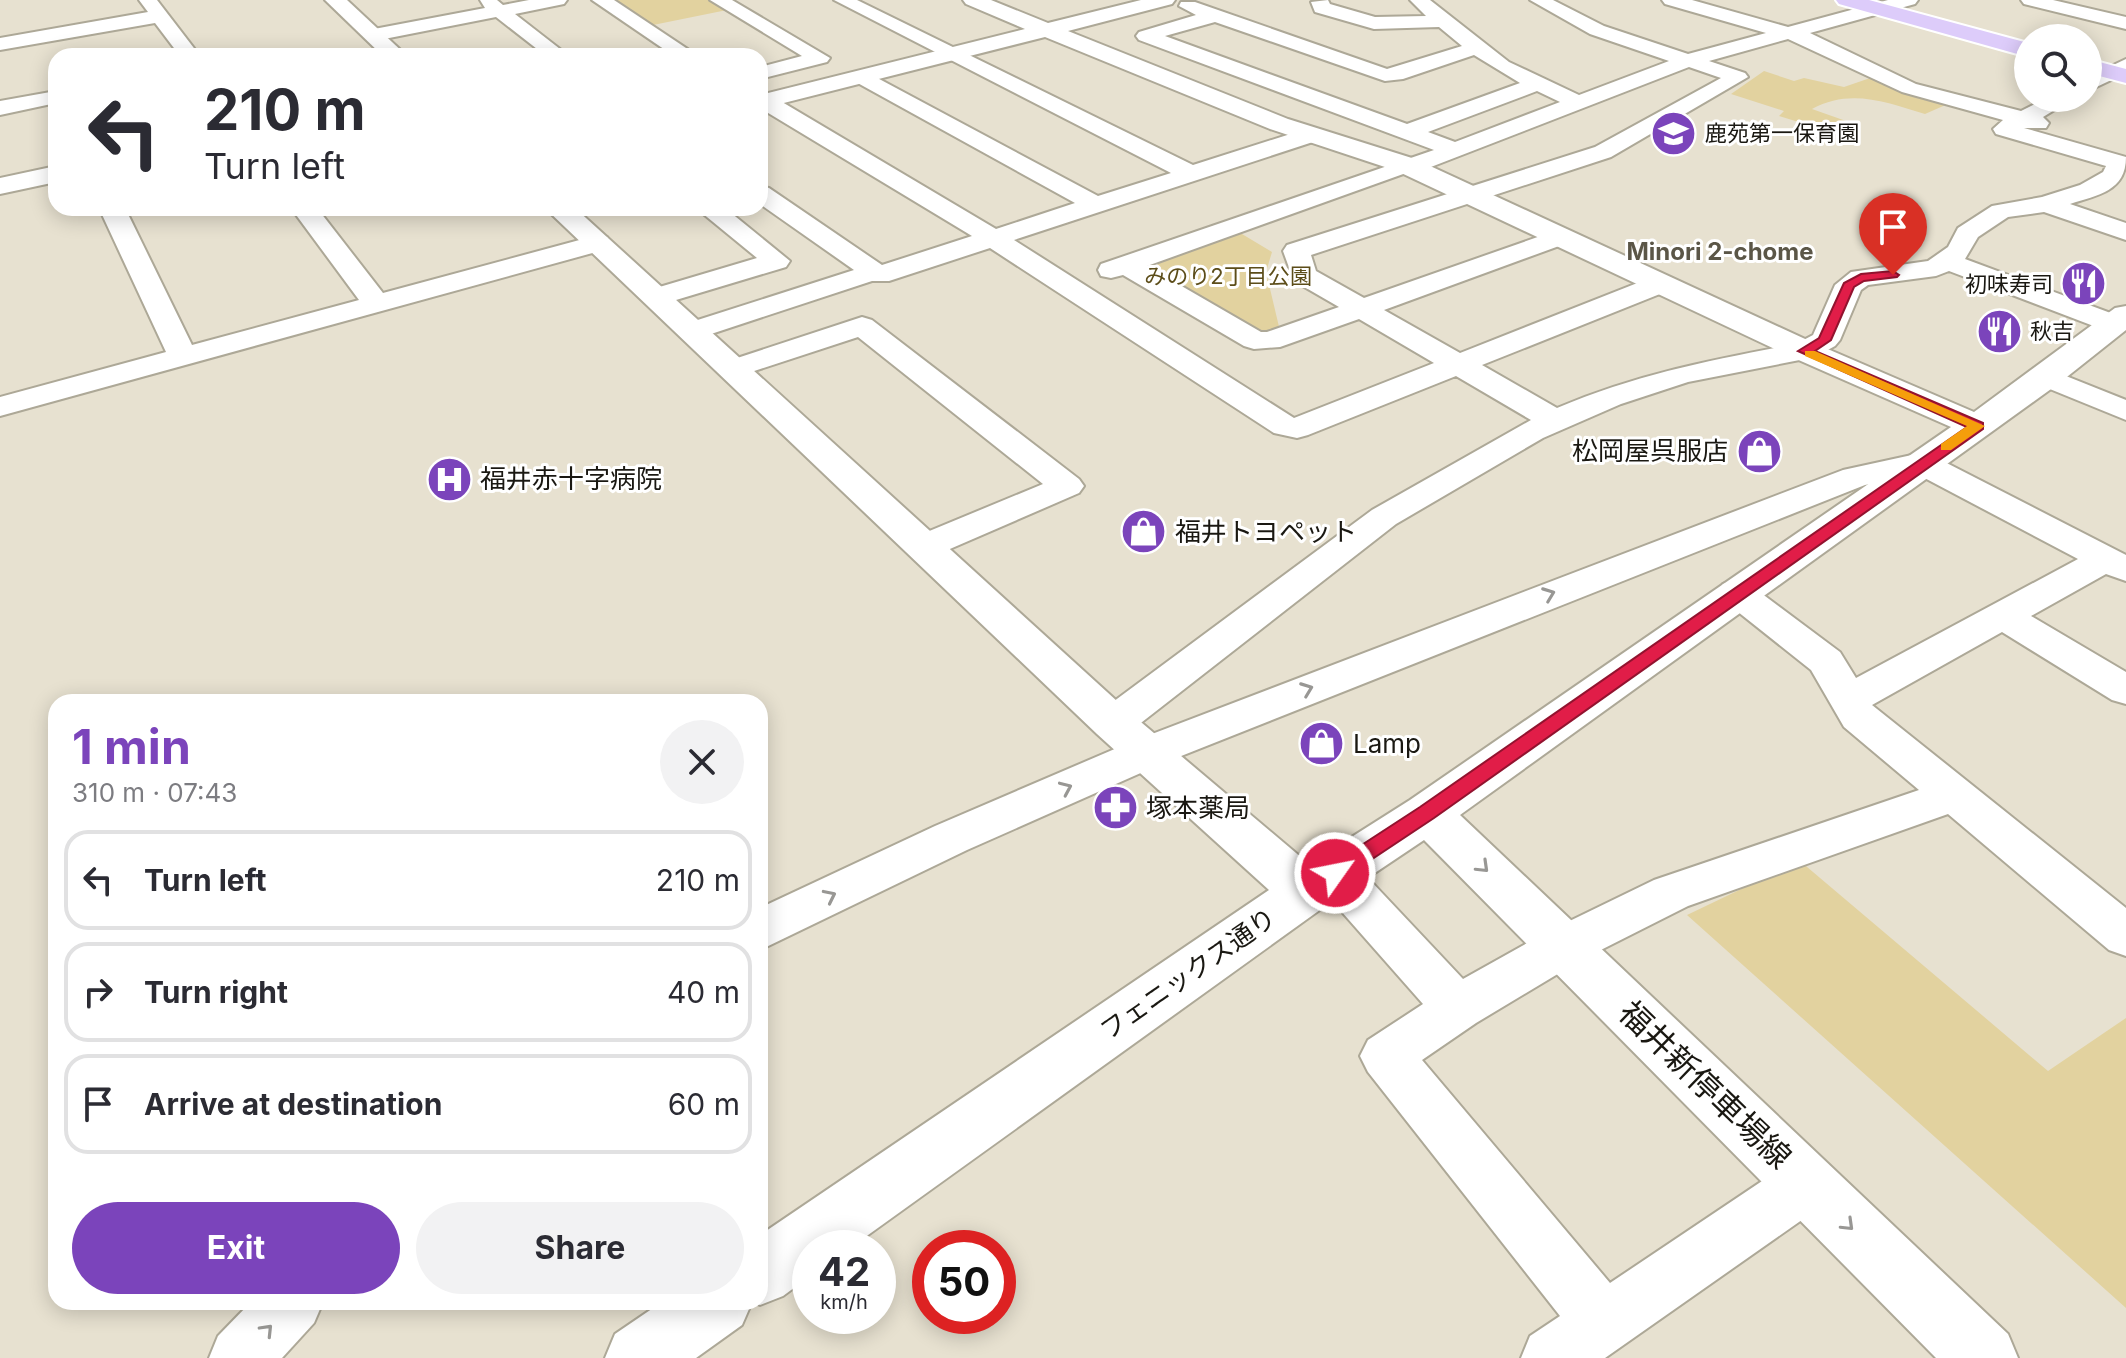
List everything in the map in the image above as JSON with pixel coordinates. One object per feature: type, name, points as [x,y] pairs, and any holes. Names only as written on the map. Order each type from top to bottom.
[{"type":"main road","points":[[1846,0],[2014,46]]},
{"type":"street","points":[[335,0],[388,48]]},
{"type":"street","points":[[374,35],[492,6],[558,0]]},
{"type":"street","points":[[601,0],[676,48]]},
{"type":"street","points":[[719,0],[820,58],[768,71]]},
{"type":"street","points":[[843,0],[1192,174]]},
{"type":"street","points":[[973,0],[1311,135],[1408,166],[1805,351],[1977,426]]},
{"type":"street","points":[[768,100],[1165,0]]},
{"type":"street","points":[[1172,0],[1385,75],[1396,75],[1476,48]]},
{"type":"street","points":[[1419,0],[1476,48],[1537,84],[1577,102]]},
{"type":"street","points":[[1539,0],[1597,30],[1738,77],[1603,152],[1296,251],[1304,275],[1556,421]]},
{"type":"street","points":[[1671,0],[1792,33],[1909,88],[2126,146]]},
{"type":"street","points":[[1065,285],[1455,150],[1687,61],[1909,0]]},
{"type":"street","points":[[2030,0],[2126,23]]},
{"type":"street","points":[[1320,2],[1322,8],[1337,14],[1374,23],[1444,21]]},
{"type":"street","points":[[492,6],[548,48]]},
{"type":"street","points":[[0,44],[154,8],[184,48]]},
{"type":"street","points":[[1214,16],[1146,36],[1455,150]]},
{"type":"street","points":[[2102,79],[2121,71]]},
{"type":"street","points":[[861,77],[1096,205]]},
{"type":"street","points":[[1407,132],[1537,84]]},
{"type":"street","points":[[0,108],[48,99]]},
{"type":"street","points":[[768,106],[993,238],[1285,426],[1297,428],[1660,284]]},
{"type":"street","points":[[1129,738],[1384,517],[1532,431],[1610,397],[1682,374],[1805,351],[1825,340],[1849,285],[1861,278],[1924,272],[1959,251],[1967,233],[2001,211],[2046,204],[2112,177],[2120,163],[2004,129],[2036,112]]},
{"type":"street","points":[[768,199],[879,275],[1311,135]]},
{"type":"street","points":[[0,186],[48,176]]},
{"type":"street","points":[[2046,204],[2126,232]]},
{"type":"street","points":[[116,216],[183,357]]},
{"type":"street","points":[[310,216],[377,304]]},
{"type":"street","points":[[568,216],[1129,738],[1320,882],[1458,1008]]},
{"type":"street","points":[[656,297],[777,261],[719,216]]},
{"type":"street","points":[[1126,265],[1254,340],[1270,341],[1561,237]]},
{"type":"street","points":[[0,407],[598,243]]},
{"type":"street","points":[[1946,261],[2120,320]]},
{"type":"street","points":[[692,331],[874,272]]},
{"type":"street","name":"フェニックス通り","points":[[768,1267],[1320,882],[1427,813],[1736,592],[2046,377],[2120,320]]},
{"type":"street","points":[[733,369],[862,326],[1067,486],[923,547]]},
{"type":"street","points":[[2046,377],[2126,411]]},
{"type":"street","points":[[768,926],[951,838],[1129,738],[1855,477],[1921,463],[2115,556]]},
{"type":"street","points":[[1849,700],[2115,556]]},
{"type":"street","points":[[1736,592],[1826,661],[1859,717],[2121,923]]},
{"type":"street","points":[[2003,616],[2126,690]]},
{"type":"street","points":[[1603,1322],[1386,1056],[1458,1008],[1564,946],[1671,893],[1955,795]]},
{"type":"street","name":"福井新停車場線","points":[[1427,813],[1984,1358]]},
{"type":"street","points":[[1552,1358],[1806,1184]]},
{"type":"street","points":[[240,1358],[285,1310]]},
{"type":"street","points":[[639,1358],[708,1310]]},
{"type":"green space","points":[[613,0],[709,0],[727,10],[653,25]]},
{"type":"green space","points":[[1764,71],[1794,81],[1804,78],[1844,87],[1876,76],[1950,103],[1925,114],[1868,99],[1840,99],[1812,109],[1846,121],[1818,128],[1779,116],[1784,111],[1731,94]]},
{"type":"green space","name":"みのり2丁目公園","points":[[1237,231],[1272,252],[1266,272],[1280,331],[1269,335],[1252,332],[1145,270],[1147,262]]},
{"type":"green space","points":[[1800,861],[2048,1071],[2126,1018],[2126,1308],[1687,915]]},
{"type":"slow traffic","points":[[1810,354],[1977,426],[1946,447]]},
{"type":"place","name":"鹿苑第一保育園","points":[[1674,133]]},
{"type":"place","name":"初味寿司","points":[[2084,284]]},
{"type":"place","name":"秋吉","points":[[1999,331]]},
{"type":"place","name":"松岡屋呉服店","points":[[1759,451]]},
{"type":"place","name":"福井赤十字病院","points":[[449,479]]},
{"type":"place","name":"福井トヨペット","points":[[1144,532]]},
{"type":"place","name":"Lamp","points":[[1322,744]]},
{"type":"place","name":"塚本薬局","points":[[1115,808]]},
{"type":"district","name":"Minori 2-chome","points":[[1720,252]]},
{"type":"route","points":[[1335,873],[1427,813],[1759,576],[1977,426],[1805,351],[1825,340],[1849,285],[1861,278],[1893,275]]}]
